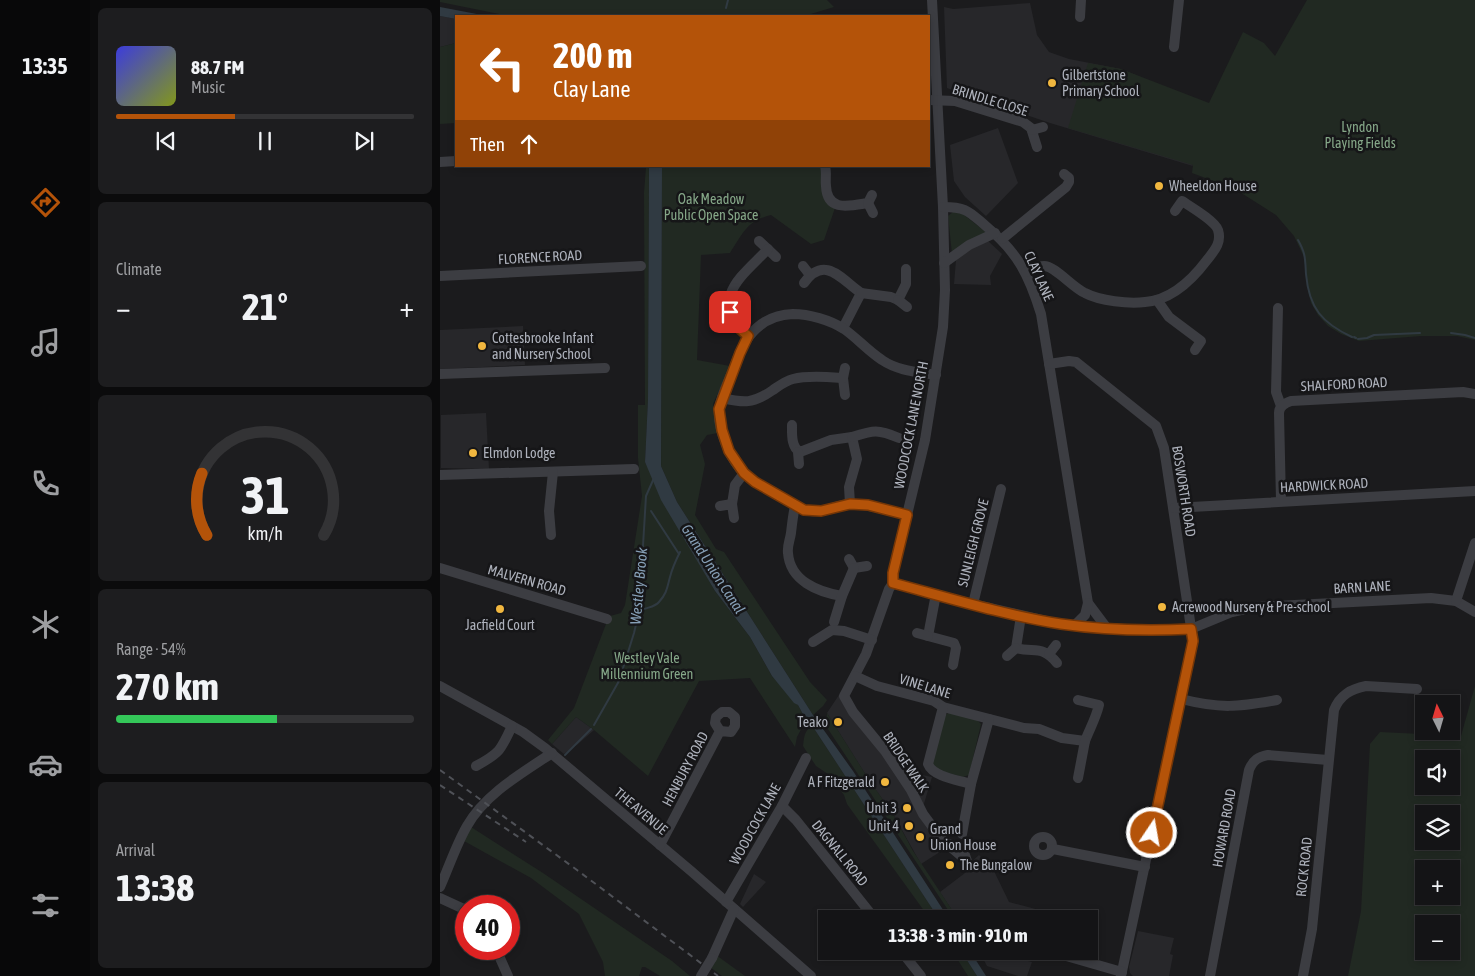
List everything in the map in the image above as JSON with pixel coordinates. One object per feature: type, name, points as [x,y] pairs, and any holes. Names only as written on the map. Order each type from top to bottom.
[{"type":"street","points":[[932,0],[933,100],[943,207]]},
{"type":"street","points":[[1080,17],[1081,0]]},
{"type":"street","points":[[1174,47],[1179,0]]},
{"type":"street","name":"BRINDLE CLOSE","points":[[933,100],[955,101],[1023,122],[1032,130],[1037,146]]},
{"type":"street","name":"BRINDLE CLOSE","points":[[1032,130],[1043,127]]},
{"type":"street","points":[[440,162],[455,161]]},
{"type":"street","points":[[825,167],[828,198],[832,203],[843,206],[870,199],[873,213]]},
{"type":"street","points":[[944,263],[969,245],[998,236],[1066,187],[1069,178],[1064,174]]},
{"type":"street","points":[[1026,272],[1045,266],[1085,294],[1128,302],[1146,302],[1168,296],[1196,274],[1217,248],[1219,242],[1216,226],[1182,201],[1175,211]]},
{"type":"street","name":"CLAY LANE","points":[[943,207],[962,207],[998,236],[1013,251],[1026,272],[1041,314],[1088,602],[1106,627]]},
{"type":"street","name":"WOODCOCK LANE NORTH","points":[[844,696],[872,640],[889,589],[893,583],[893,573],[925,440],[942,327],[943,207]]},
{"type":"street","points":[[759,241],[776,256]]},
{"type":"street","points":[[748,336],[733,320],[730,312],[729,295],[732,287],[768,249]]},
{"type":"street","name":"FLORENCE ROAD","points":[[440,276],[642,266]]},
{"type":"street","points":[[803,266],[807,279],[816,272],[833,272],[839,274],[850,285],[861,292],[891,296],[907,307]]},
{"type":"street","points":[[898,300],[906,284],[906,269]]},
{"type":"street","points":[[843,328],[861,292]]},
{"type":"street","points":[[1157,300],[1168,317],[1201,341],[1195,350]]},
{"type":"street","points":[[1278,308],[1276,392],[1281,406],[1279,413],[1281,501]]},
{"type":"street","points":[[907,515],[868,505],[850,504],[817,512],[795,506],[755,482],[744,473],[729,451],[722,430],[719,409],[748,336],[768,321],[793,314],[823,319],[843,328],[868,350],[890,365],[900,369],[936,375]]},
{"type":"street","name":"BOSWORTH ROAD","points":[[1049,364],[1069,361],[1076,362],[1156,426],[1164,448],[1193,641],[1122,974]]},
{"type":"street","points":[[440,374],[604,368]]},
{"type":"street","points":[[722,398],[747,402],[762,397],[784,382],[793,379],[844,373],[845,395]]},
{"type":"street","name":"SHALFORD ROAD","points":[[1281,406],[1291,401],[1300,400],[1463,392],[1475,394]]},
{"type":"street","points":[[883,431],[887,421]]},
{"type":"street","points":[[792,425],[792,438],[795,449],[798,452],[799,464]]},
{"type":"street","points":[[798,452],[831,440],[874,431],[883,431],[899,438]]},
{"type":"street","points":[[850,504],[849,487],[857,459],[852,437]]},
{"type":"street","points":[[440,475],[634,469]]},
{"type":"street","points":[[552,535],[549,511],[553,472]]},
{"type":"street","points":[[734,518],[732,504],[735,485],[744,473]]},
{"type":"street","name":"SUNLEIGH GROVE","points":[[973,604],[1001,489]]},
{"type":"street","name":"HARDWICK ROAD","points":[[1174,508],[1475,491]]},
{"type":"street","points":[[720,506],[732,504]]},
{"type":"street","points":[[795,506],[788,551],[790,563],[794,571],[804,582],[813,587],[830,594],[842,596]]},
{"type":"street","points":[[1456,602],[1475,543]]},
{"type":"street","points":[[834,622],[851,563],[866,566]]},
{"type":"street","name":"MALVERN ROAD","points":[[440,568],[607,619]]},
{"type":"street","points":[[893,583],[1020,616],[1075,625],[1153,630],[1191,629]]},
{"type":"street","points":[[928,636],[936,594]]},
{"type":"street","name":"BARN LANE","points":[[1191,629],[1232,612],[1254,607],[1444,598],[1475,612]]},
{"type":"street","points":[[1075,625],[1085,615],[1088,602]]},
{"type":"street","points":[[1007,656],[1016,648],[1020,616]]},
{"type":"street","points":[[813,642],[832,630],[844,631],[872,640]]},
{"type":"street","points":[[917,633],[954,643],[956,648],[953,665]]},
{"type":"street","points":[[1016,648],[1052,649],[1057,663]]},
{"type":"street","name":"VINE LANE","points":[[855,676],[877,686],[934,701],[943,706],[989,719],[1024,728],[1039,729],[1062,738],[1086,741]]},
{"type":"street","name":"THE AVENUE","points":[[440,686],[512,726],[552,753],[811,976]]},
{"type":"street","name":"ROCK ROAD","points":[[1304,976],[1312,929],[1334,710],[1342,697],[1358,687],[1417,689]]},
{"type":"street","name":"BRIDGE WALK","points":[[844,696],[853,712],[885,751],[911,790],[923,814],[946,843]]},
{"type":"street","points":[[1181,699],[1225,707],[1271,704]]},
{"type":"street","points":[[1078,700],[1098,705],[1095,720],[1090,727],[1086,741],[1078,778]]},
{"type":"street","points":[[943,706],[928,764],[930,769],[936,773],[971,784]]},
{"type":"street","points":[[962,834],[971,784],[989,719]]},
{"type":"street","points":[[476,766],[501,750],[512,726]]},
{"type":"street","name":"HENBURY ROAD","points":[[660,845],[720,732]]},
{"type":"street","points":[[440,887],[467,825],[478,810],[498,792],[552,753]]},
{"type":"street","name":"HOWARD ROAD","points":[[1210,976],[1247,779],[1252,764],[1259,757],[1268,755],[1328,760]]},
{"type":"street","name":"WOODCOCK LANE","points":[[701,976],[712,958],[730,905],[806,758]]},
{"type":"street","name":"DAGNALL ROAD","points":[[782,806],[796,820],[868,910]]},
{"type":"street","points":[[1053,849],[1144,868]]},
{"type":"street","points":[[440,898],[455,905]]},
{"type":"street","points":[[501,960],[508,976]]},
{"type":"street","points":[[908,960],[920,976]]},
{"type":"street","points":[[1078,960],[1122,974]]},
{"type":"shaded area","name":"Gilbertstone Primary School","points":[[1030,3],[1037,35],[1049,52],[1069,59],[1121,69],[1143,78],[1193,166],[1050,123],[947,88],[944,7],[953,9]]},
{"type":"shaded area","points":[[440,16],[455,19],[455,43],[440,47]]},
{"type":"shaded area","points":[[998,128],[1018,183],[986,216],[965,197],[954,181],[950,145]]},
{"type":"shaded area","points":[[988,241],[1002,254],[990,276],[991,285],[954,284],[956,260],[964,252]]},
{"type":"shaded area","name":"Cottesbrooke Infant and Nursery School","points":[[523,326],[525,365],[440,369],[440,330]]},
{"type":"shaded area","points":[[486,413],[489,469],[441,468],[441,415]]},
{"type":"shaded area","points":[[839,695],[889,750],[892,748],[908,772],[932,777],[923,807],[946,848],[921,864],[893,814],[827,713]]},
{"type":"shaded area","points":[[576,717],[594,730],[564,754],[552,744]]},
{"type":"shaded area","points":[[979,855],[993,869],[1009,902],[1039,910],[952,910],[940,892],[969,870],[968,865]]},
{"type":"shaded area","points":[[754,874],[766,882],[743,907],[740,904]]},
{"type":"shaded area","points":[[1138,931],[1174,938],[1170,954],[1173,955],[1169,976],[1133,976],[1130,973],[1129,967]]},
{"type":"shaded area","points":[[984,960],[1024,960],[1032,962],[1027,976],[1018,976],[987,966]]},
{"type":"green space","points":[[440,0],[827,0],[834,7],[807,15],[504,15],[440,2]]},
{"type":"green space","name":"Lyndon Playing Fields","points":[[1307,0],[1475,0],[1475,340],[1457,336],[1421,336],[1359,341],[1341,334],[1328,326],[1318,315],[1311,303],[1304,257],[1294,236],[1276,215],[1235,189],[1192,173],[1193,165],[1068,128],[1088,63],[1121,69],[1209,103],[1243,32],[1264,43],[1275,56]]},
{"type":"green space","points":[[455,43],[455,123],[440,124],[440,47]]},
{"type":"green space","name":"Westley Vale Millennium Green","points":[[646,167],[649,168],[648,399],[645,462],[715,591],[750,637],[772,676],[798,705],[806,720],[797,737],[795,747],[750,678],[699,681],[648,776],[576,717],[552,744],[548,740],[574,708],[607,619],[610,616],[621,613],[625,605],[642,496],[638,458],[638,405],[645,405],[644,193]]},
{"type":"green space","name":"Oak Meadow Public Open Space","points":[[662,167],[821,167],[824,198],[828,204],[835,208],[824,240],[811,244],[771,215],[751,224],[730,253],[701,255],[697,360],[730,366],[713,404],[718,433],[707,435],[700,445],[705,464],[695,515],[716,549],[724,552],[810,682],[827,700],[813,715],[677,502],[661,466]]},
{"type":"green space","points":[[959,211],[987,233],[952,254],[948,216],[953,212]]},
{"type":"green space","points":[[1475,686],[1475,976],[1348,976],[1361,911],[1370,744],[1380,732],[1415,734],[1415,740],[1460,740]]},
{"type":"green space","points":[[950,712],[977,720],[981,724],[969,775],[963,777],[934,769],[931,766],[944,716]]},
{"type":"green space","points":[[827,713],[893,814],[913,851],[952,910],[948,910],[826,726]]},
{"type":"green space","points":[[813,727],[933,910],[924,910],[847,804],[844,795],[828,774],[816,766],[803,746],[804,738],[809,729]]},
{"type":"green space","points":[[471,827],[543,873],[672,961],[690,976],[660,976],[642,967],[639,976],[605,976],[603,962],[579,914],[531,878],[464,841]]},
{"type":"green space","points":[[716,955],[745,976],[722,976],[710,967]]},
{"type":"green space","points":[[958,960],[967,960],[977,976],[968,976]]},
{"type":"water","points":[[440,7],[483,15],[455,15],[455,19],[440,16]]},
{"type":"water","name":"Grand Union Canal","points":[[649,167],[662,167],[661,466],[677,502],[813,715],[853,771],[943,910],[933,910],[813,727],[806,720],[798,705],[794,703],[772,676],[750,637],[715,591],[661,500],[645,462],[648,399]]},
{"type":"water","points":[[967,960],[976,960],[986,976],[977,976]]},
{"type":"waterway","points":[[726,8],[728,0]]},
{"type":"waterway","points":[[1298,240],[1304,253],[1308,286],[1314,305],[1325,320],[1352,337]]},
{"type":"waterway","points":[[1358,339],[1374,335],[1420,333]]},
{"type":"waterway","points":[[1451,333],[1475,338]]},
{"type":"waterway","name":"Westley Brook","points":[[594,725],[619,681],[634,633],[639,612],[646,496],[654,478]]},
{"type":"waterway","points":[[651,511],[679,554]]},
{"type":"waterway","points":[[639,612],[657,604],[664,596],[680,552]]},
{"type":"waterway","name":"Westley Brook","points":[[565,755],[591,729]]},
{"type":"railway","points":[[440,770],[718,976]]},
{"type":"railway","points":[[440,785],[526,842]]},
{"type":"place","name":"Gilbertstone Primary School","points":[[1052,83]]},
{"type":"place","name":"Wheeldon House","points":[[1159,186]]},
{"type":"place","name":"Cottesbrooke Infant and Nursery School","points":[[482,346]]},
{"type":"place","name":"Elmdon Lodge","points":[[473,453]]},
{"type":"place","name":"Acrewood Nursery & Pre-school","points":[[1162,607]]},
{"type":"place","name":"Jacfield Court","points":[[500,609]]},
{"type":"place","name":"Teako","points":[[838,722]]},
{"type":"place","name":"A F Fitzgerald","points":[[885,782]]},
{"type":"place","name":"Unit 3","points":[[907,808]]},
{"type":"place","name":"Unit 4","points":[[909,826]]},
{"type":"place","name":"Grand Union House","points":[[920,837]]},
{"type":"place","name":"The Bungalow","points":[[950,865]]},
{"type":"route","points":[[730,312],[738,327],[748,336],[719,409],[725,440],[735,462],[755,482],[804,510],[817,512],[850,504],[868,505],[907,515],[893,573],[893,583],[1020,616],[1060,624],[1172,631],[1191,629],[1193,641],[1152,833]]}]
